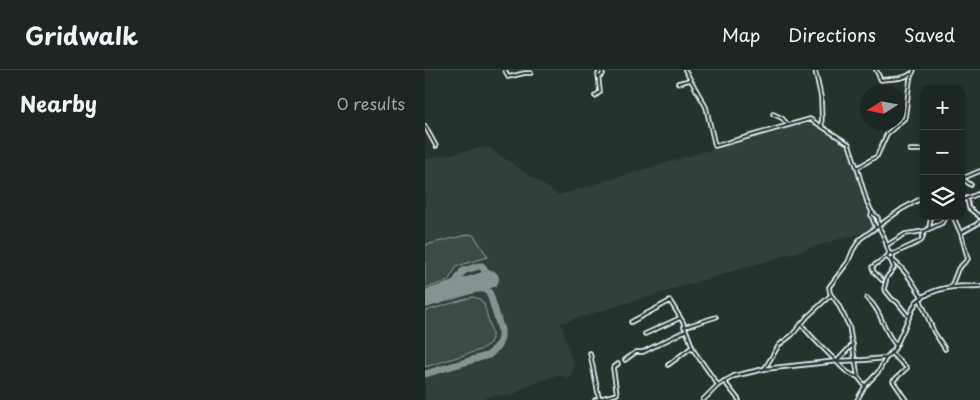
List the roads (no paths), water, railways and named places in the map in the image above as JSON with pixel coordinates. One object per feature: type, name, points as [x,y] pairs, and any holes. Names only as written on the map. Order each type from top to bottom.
[{"type":"street","points":[[505,70],[508,77],[531,73]]},
{"type":"street","points":[[595,96],[600,92],[599,78],[602,75],[601,70]]},
{"type":"street","points":[[685,70],[706,108],[715,146],[809,118],[849,144],[867,202],[872,212],[878,218],[894,268],[882,280]]},
{"type":"street","points":[[815,70],[821,96],[821,126]]},
{"type":"street","points":[[876,70],[881,80],[895,77],[903,78],[913,71]]},
{"type":"street","points":[[857,168],[877,156],[887,134],[905,118],[909,79],[913,71]]},
{"type":"street","points":[[679,83],[690,80]]},
{"type":"street","points":[[773,114],[782,118],[788,125]]},
{"type":"street","points":[[425,126],[436,146]]},
{"type":"street","points":[[911,150],[920,150]]},
{"type":"street","points":[[965,178],[980,171]]},
{"type":"street","points":[[965,181],[971,185]]},
{"type":"street","points":[[980,194],[967,198],[969,208],[980,217]]},
{"type":"street","points":[[865,386],[858,377],[849,326],[831,295],[829,287],[861,239],[902,209],[920,199]]},
{"type":"street","points":[[872,212],[871,215],[876,228]]},
{"type":"street","points":[[929,230],[930,220]]},
{"type":"street","points":[[887,245],[905,234],[929,230],[941,224],[944,220]]},
{"type":"street","points":[[951,287],[956,273],[968,259],[961,233],[955,220]]},
{"type":"street","points":[[961,233],[980,221]]},
{"type":"street","points":[[885,284],[874,272],[872,265],[921,241],[925,231]]},
{"type":"street","points":[[890,255],[892,260],[912,280],[935,332],[945,349]]},
{"type":"street","points":[[886,278],[884,289],[909,316]]},
{"type":"street","points":[[857,400],[865,386],[874,378],[886,358],[897,345],[916,302],[937,290],[951,287],[980,286]]},
{"type":"street","points":[[764,369],[775,350],[831,295]]},
{"type":"street","points":[[867,298],[876,308],[887,333],[897,345]]},
{"type":"street","points":[[631,322],[670,302],[680,318],[692,347],[704,368],[718,385]]},
{"type":"street","points":[[684,327],[716,316]]},
{"type":"street","points":[[645,334],[680,318]]},
{"type":"street","points":[[801,324],[819,346],[837,361],[838,366],[847,373],[858,377]]},
{"type":"street","points":[[625,360],[636,352],[643,352],[685,331]]},
{"type":"street","points":[[837,361],[853,344]]},
{"type":"street","points":[[667,365],[692,347]]},
{"type":"street","points":[[590,353],[599,398]]},
{"type":"street","points":[[891,353],[907,368],[893,381],[906,400]]},
{"type":"street","points":[[703,400],[724,381],[734,376],[764,369],[886,358]]},
{"type":"street","points":[[595,400],[617,394],[613,368],[618,364]]},
{"type":"street","points":[[724,381],[739,400]]}]
